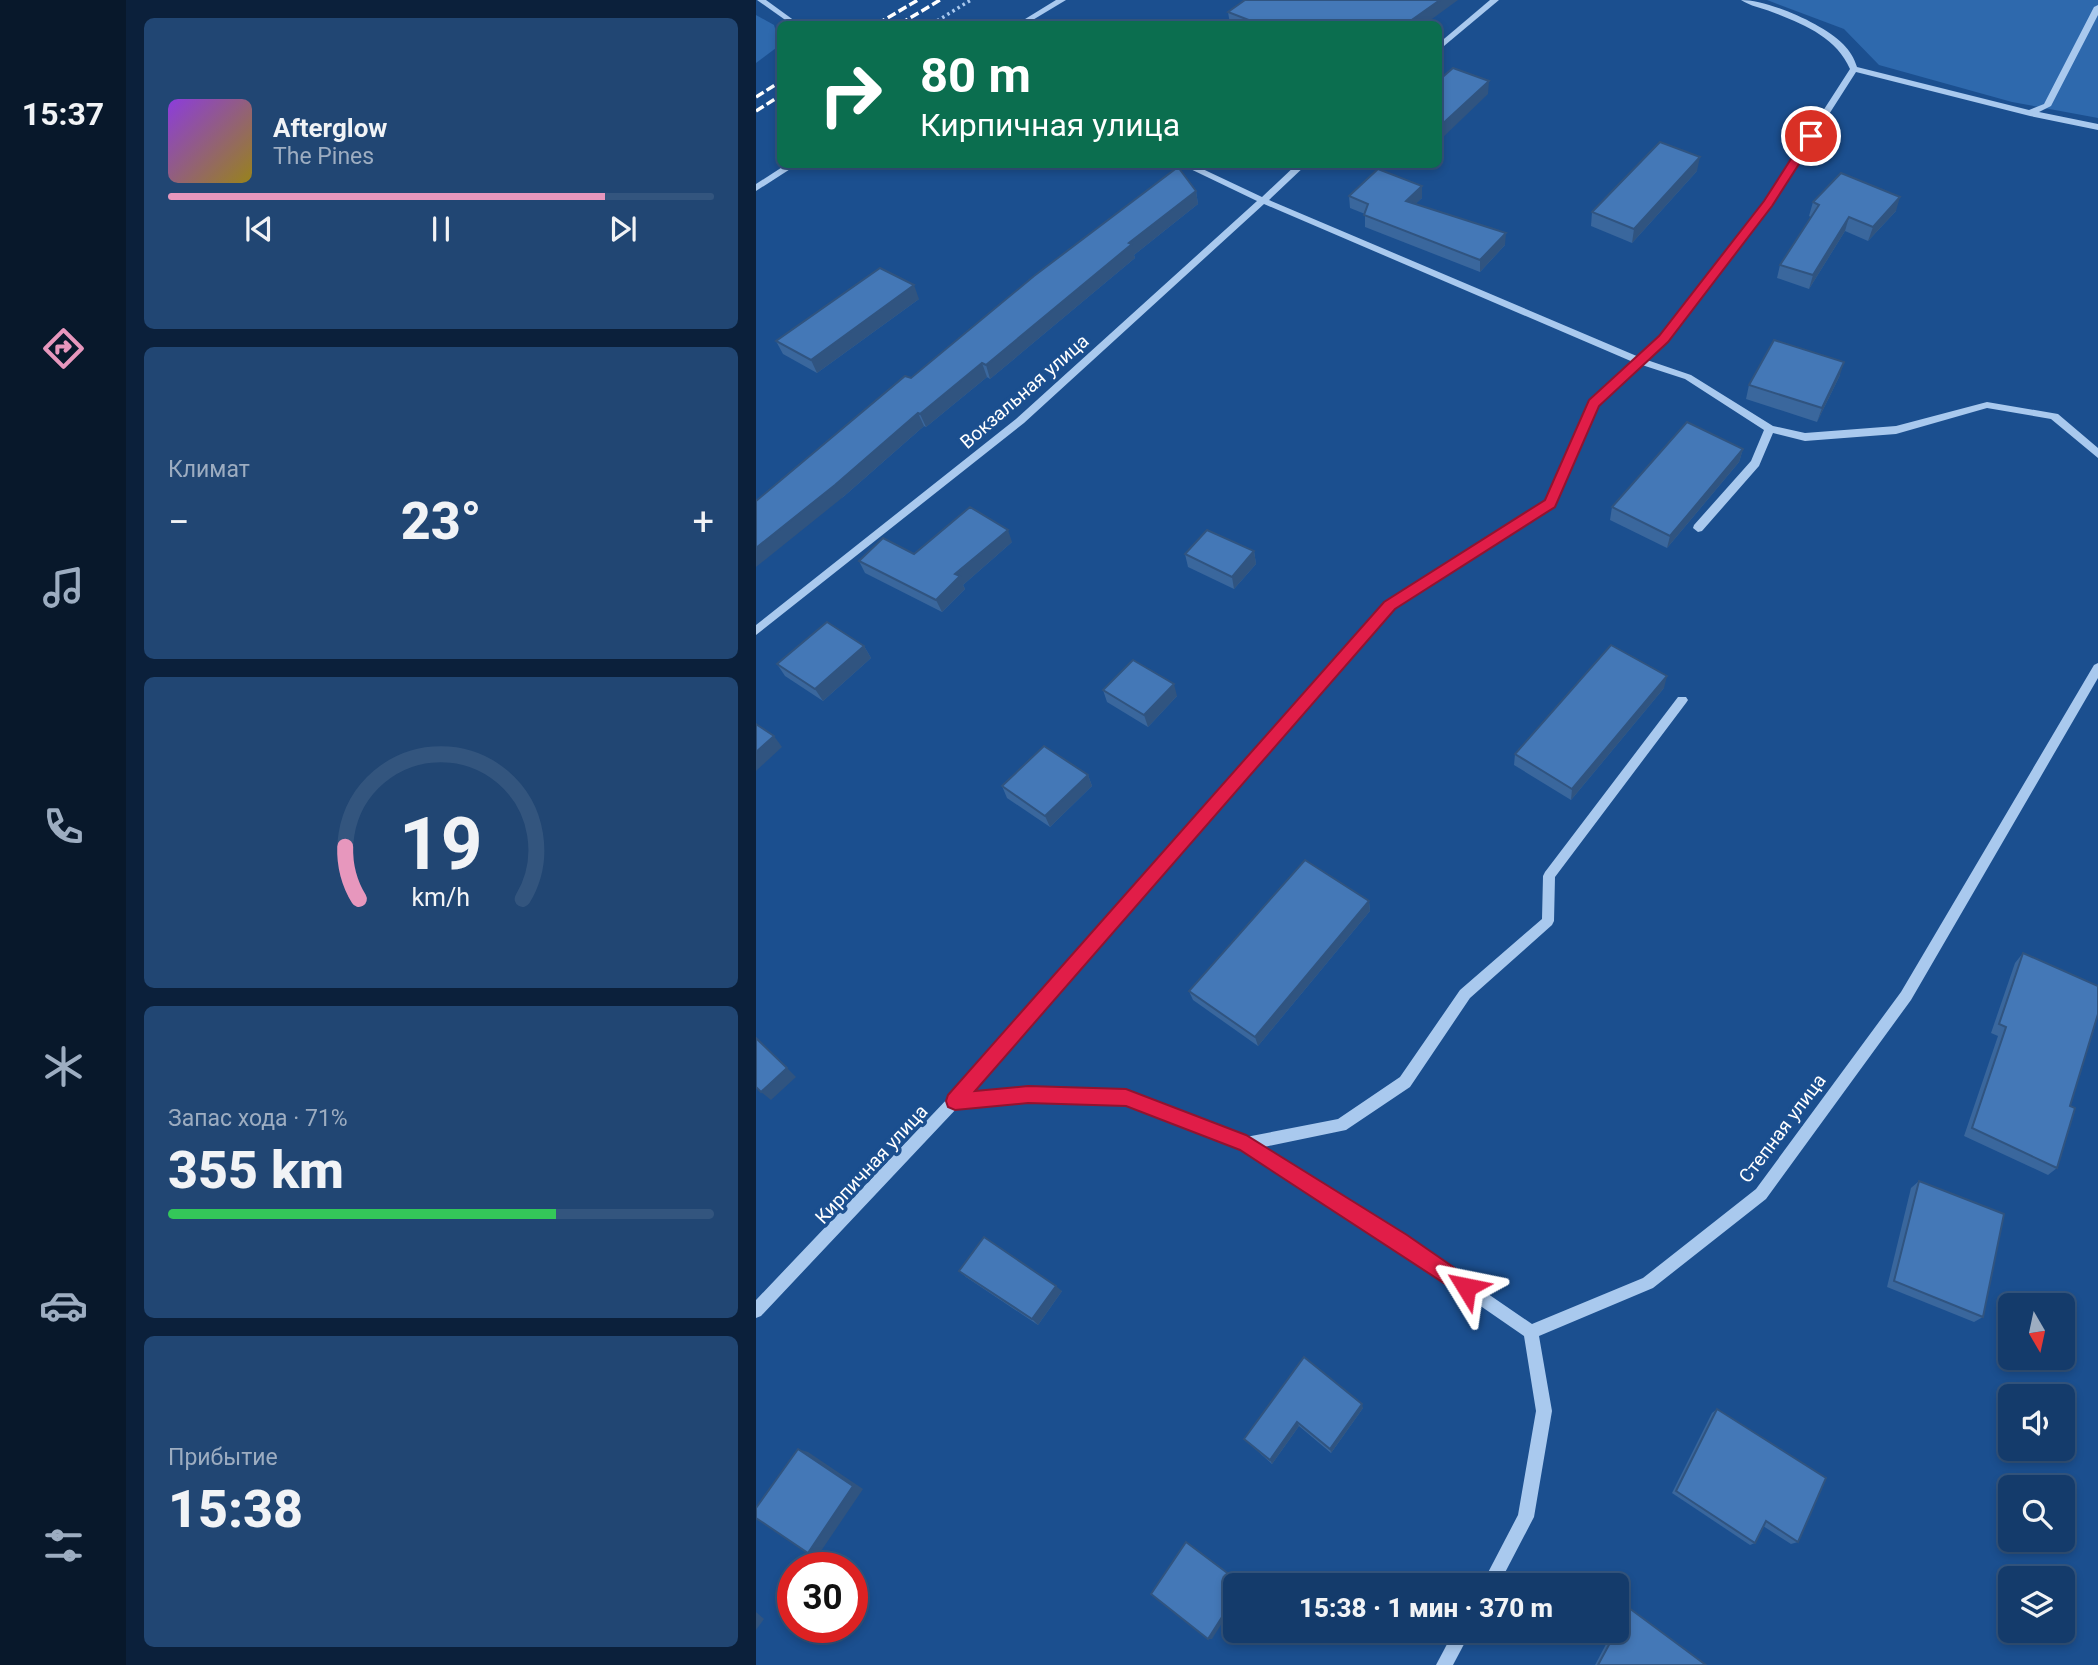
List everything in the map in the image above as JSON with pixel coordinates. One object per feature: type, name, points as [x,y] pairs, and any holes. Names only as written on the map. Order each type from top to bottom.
[{"type":"street","points":[[761,0],[791,21]]},
{"type":"street","points":[[1026,21],[1062,0]]},
{"type":"street","points":[[1442,46],[1496,0]]},
{"type":"street","points":[[1745,0],[1832,36],[1851,58],[1854,69],[2030,113],[2098,127]]},
{"type":"street","points":[[2030,113],[2047,106],[2098,7]]},
{"type":"street","name":"Кирпичная улица","points":[[756,1311],[955,1101],[1390,606],[1550,503],[1594,404],[1664,339],[1768,203],[1854,69]]},
{"type":"street","points":[[756,188],[788,168]]},
{"type":"street","points":[[1194,168],[1262,200],[1640,360],[1688,377],[1770,429],[1805,438],[1896,430],[1987,405],[2054,416],[2098,454]]},
{"type":"street","name":"Вокзальная улица","points":[[756,631],[1020,421],[1298,168]]},
{"type":"street","points":[[1698,528],[1755,463],[1770,429]]},
{"type":"street","name":"Степная улица","points":[[1531,1332],[1648,1283],[1761,1194],[1906,996],[2098,668]]},
{"type":"street","points":[[1246,1143],[1341,1125],[1405,1082],[1465,994],[1548,921],[1549,876],[1682,700]]},
{"type":"street","points":[[955,1101],[1028,1095],[1126,1098],[1246,1143],[1400,1241],[1531,1332],[1544,1411],[1542,1425],[1527,1517],[1496,1573]]},
{"type":"street","points":[[1444,1665],[1456,1643]]},
{"type":"path","points":[[937,21],[971,0]]},
{"type":"shaded area","points":[[1767,0],[2098,0],[2098,118],[2012,102],[1879,65],[1844,29]]},
{"type":"shaded area","points":[[756,15],[774,25],[777,47],[756,63]]},
{"type":"building","points":[[1245,0],[1440,0],[1410,21],[1251,21],[1228,12]]},
{"type":"building","points":[[1453,68],[1489,81],[1442,124],[1442,78]]},
{"type":"building","points":[[1660,142],[1700,157],[1634,229],[1592,212]]},
{"type":"building","points":[[1177,168],[1196,191],[1129,243],[1132,244],[986,365],[982,363],[918,413],[835,485],[756,548],[756,501],[905,376],[911,378],[1034,276]]},
{"type":"building","points":[[1378,169],[1422,186],[1406,201],[1506,233],[1480,260],[1364,215],[1368,204],[1349,196]]},
{"type":"building","points":[[1841,173],[1900,197],[1873,227],[1849,217],[1813,275],[1780,265],[1819,205],[1813,202]]},
{"type":"building","points":[[880,268],[914,285],[811,360],[776,341]]},
{"type":"building","points":[[1774,340],[1844,362],[1822,408],[1749,385]]},
{"type":"building","points":[[1687,422],[1743,449],[1670,536],[1612,507]]},
{"type":"building","points":[[970,507],[1008,530],[955,574],[960,576],[936,600],[859,561],[883,538],[914,554]]},
{"type":"building","points":[[1207,530],[1254,551],[1232,577],[1185,554]]},
{"type":"building","points":[[827,622],[864,646],[815,689],[777,664]]},
{"type":"building","points":[[1611,645],[1667,676],[1572,789],[1515,754]]},
{"type":"building","points":[[1133,660],[1174,684],[1144,715],[1103,690]]},
{"type":"building","points":[[756,724],[774,736],[756,752]]},
{"type":"building","points":[[1044,746],[1088,775],[1045,816],[1002,786]]},
{"type":"building","points":[[1305,860],[1369,901],[1255,1037],[1189,991]]},
{"type":"building","points":[[2023,953],[2098,986],[2098,1014],[2070,1106],[2075,1108],[2057,1168],[1972,1128],[2006,1027],[1999,1024]]},
{"type":"building","points":[[756,1038],[787,1068],[761,1092],[756,1087]]},
{"type":"building","points":[[1919,1181],[2004,1214],[1983,1317],[1894,1281]]},
{"type":"building","points":[[984,1237],[1056,1286],[1032,1319],[959,1271]]},
{"type":"building","points":[[1304,1357],[1362,1404],[1330,1449],[1297,1422],[1270,1460],[1244,1439]]},
{"type":"building","points":[[1717,1409],[1826,1478],[1798,1542],[1766,1521],[1755,1543],[1676,1491]]},
{"type":"building","points":[[798,1449],[853,1486],[809,1552],[756,1518],[756,1508]]},
{"type":"building","points":[[1186,1542],[1227,1573],[1223,1573],[1223,1615],[1208,1639],[1151,1594]]},
{"type":"building","points":[[1629,1608],[1706,1665],[1598,1665],[1610,1643],[1629,1643]]},
{"type":"railway","points":[[882,21],[918,0]]},
{"type":"railway","points":[[905,21],[940,0]]},
{"type":"railway","points":[[756,97],[777,84]]},
{"type":"railway","points":[[756,111],[777,98]]},
{"type":"route","points":[[1466,1287],[1400,1241],[1246,1143],[1126,1098],[1028,1095],[955,1101],[1390,606],[1550,503],[1594,404],[1664,339],[1768,203],[1811,136]]}]
